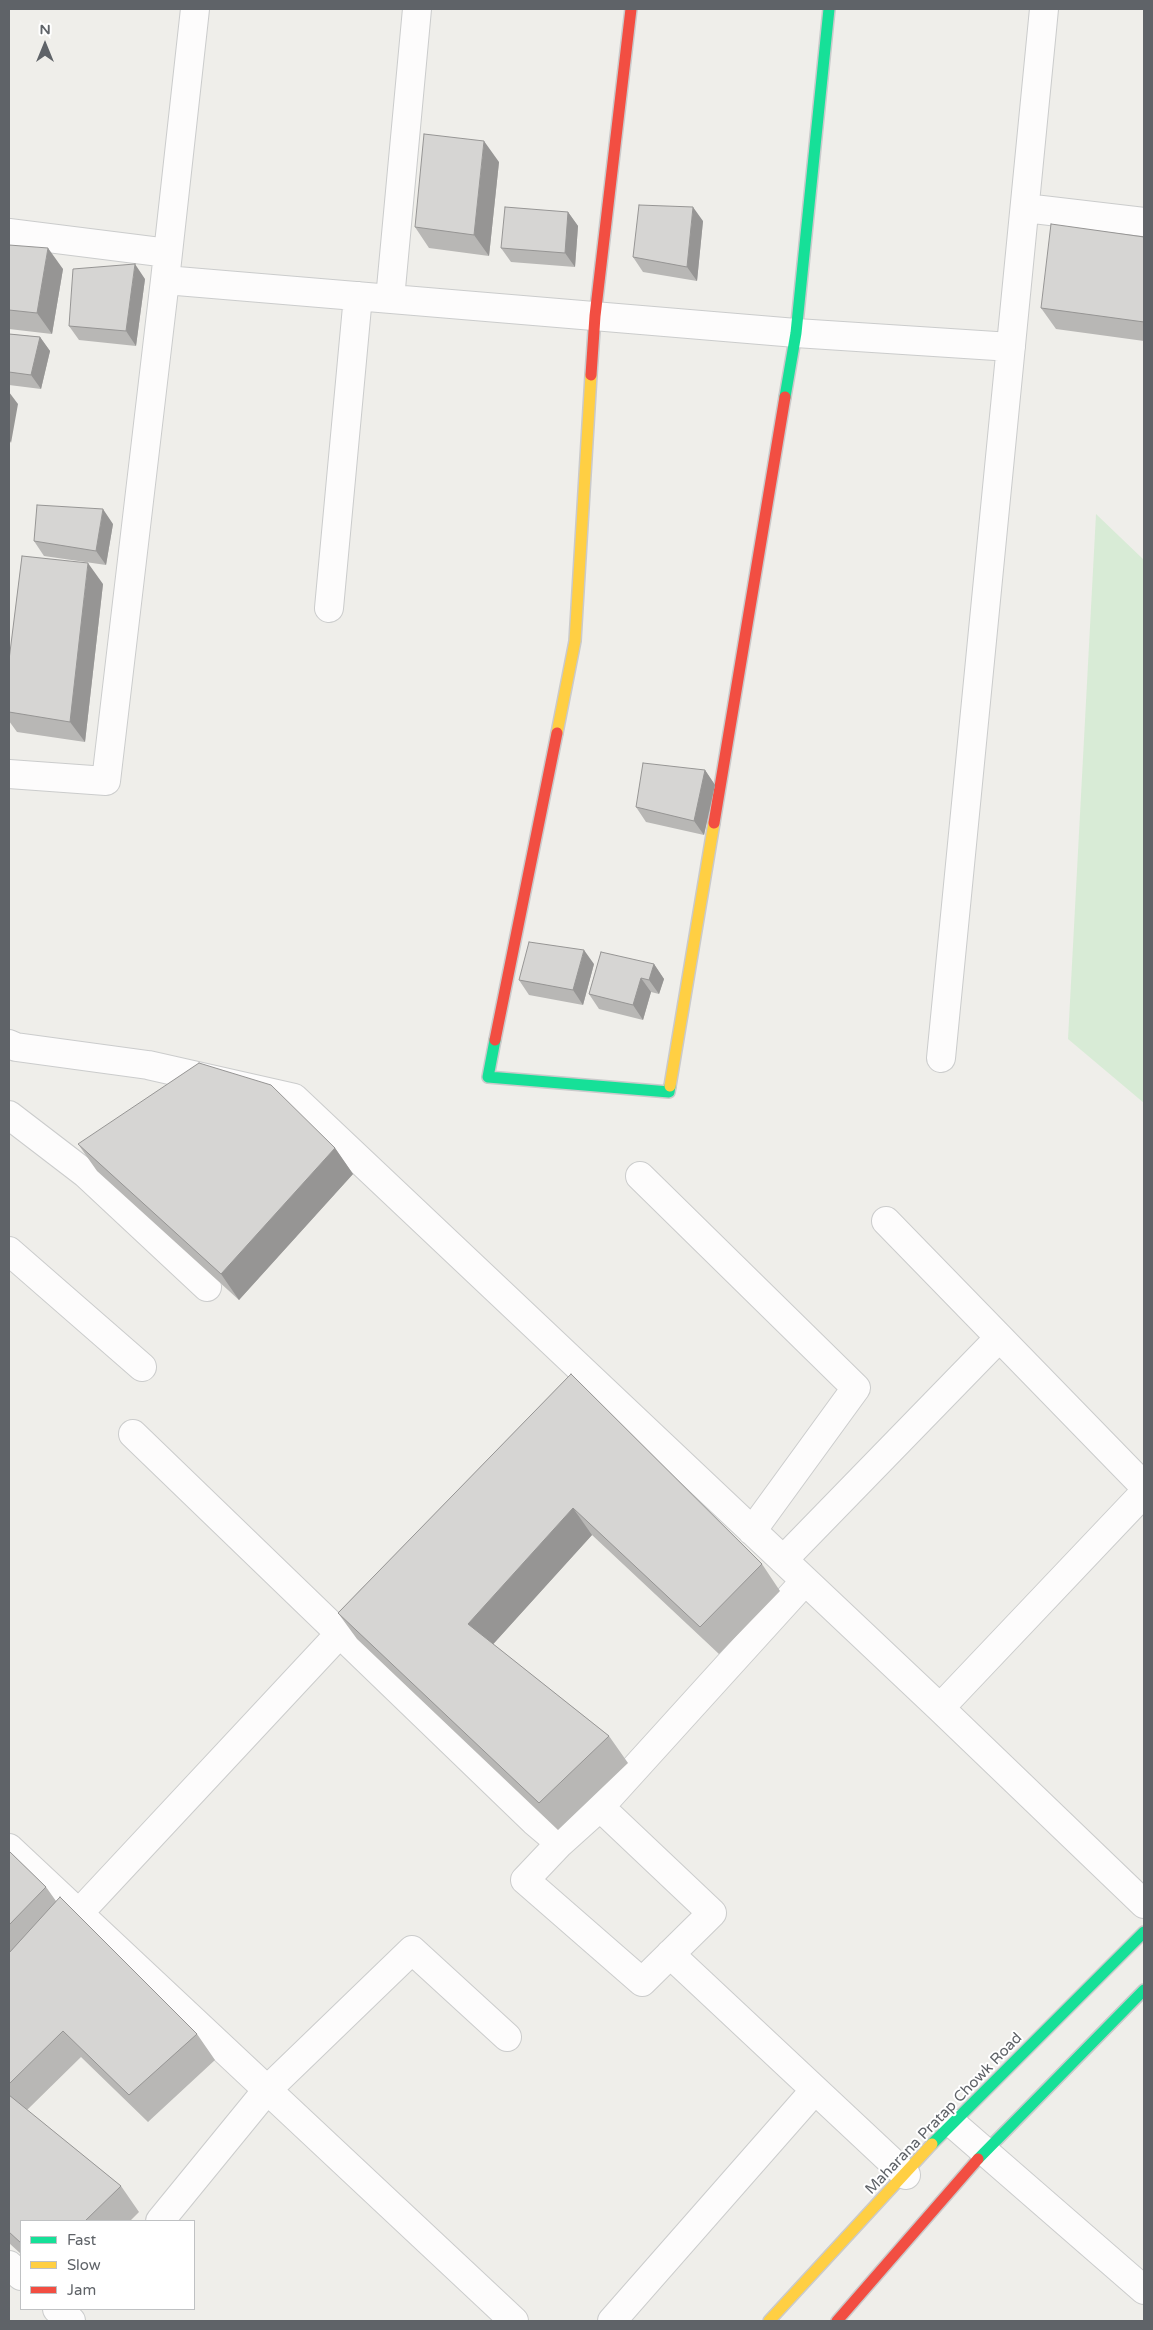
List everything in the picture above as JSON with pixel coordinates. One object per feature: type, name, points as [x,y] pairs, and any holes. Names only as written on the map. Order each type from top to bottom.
[{"type":"street","points":[[9,774],[106,781],[195,9]]},
{"type":"street","points":[[390,299],[417,9]]},
{"type":"street","points":[[631,9],[596,316],[575,641],[488,1077],[669,1092],[796,333],[829,9]]},
{"type":"street","points":[[941,1058],[1044,9]]},
{"type":"street","points":[[1025,208],[1144,222]]},
{"type":"street","points":[[9,233],[168,253]]},
{"type":"street","points":[[165,280],[796,333],[1011,348]]},
{"type":"street","points":[[329,608],[358,296]]},
{"type":"street","points":[[9,1044],[16,1048],[148,1065],[294,1098],[578,1380],[752,1531],[1144,1904]]},
{"type":"street","points":[[9,1115],[86,1174],[207,1287]]},
{"type":"street","points":[[640,1176],[856,1388],[752,1531]]},
{"type":"street","points":[[886,1221],[1144,1486]]},
{"type":"street","points":[[9,1251],[142,1367]]},
{"type":"street","points":[[783,1560],[1000,1338]]},
{"type":"street","points":[[132,1434],[534,1821],[560,1843]]},
{"type":"street","points":[[940,1708],[1144,1493]]},
{"type":"street","points":[[600,1807],[712,1913],[642,1982],[526,1880],[560,1843],[600,1807],[805,1581]]},
{"type":"street","points":[[9,1988],[387,1583]]},
{"type":"street","points":[[9,1848],[514,2321]]},
{"type":"street","name":"Maharana Pratap Chowk Road","points":[[769,2321],[906,2175],[952,2123],[1144,1932]]},
{"type":"street","points":[[161,2220],[267,2090],[412,1950],[507,2037]]},
{"type":"street","points":[[670,1954],[814,2091],[906,2175]]},
{"type":"street","points":[[836,2321],[985,2151],[1144,1990]]},
{"type":"street","points":[[612,2321],[814,2091]]},
{"type":"street","points":[[952,2123],[1144,2290]]},
{"type":"street","points":[[9,2265],[20,2275]]},
{"type":"street","points":[[58,2310],[71,2321]]},
{"type":"street","points":[[79,2321],[88,2310]]},
{"type":"green space","points":[[1096,514],[1144,560],[1144,1103],[1068,1039]]},
{"type":"building","points":[[424,134],[484,141],[474,235],[415,227]]},
{"type":"building","points":[[639,205],[693,207],[687,267],[633,257]]},
{"type":"building","points":[[505,207],[568,212],[565,253],[501,248]]},
{"type":"building","points":[[1051,224],[1144,237],[1144,322],[1041,308]]},
{"type":"building","points":[[9,245],[48,248],[37,313],[9,310]]},
{"type":"building","points":[[135,264],[126,331],[69,326],[73,269]]},
{"type":"building","points":[[9,334],[40,337],[31,375],[9,372]]},
{"type":"building","points":[[37,505],[103,509],[96,551],[34,541]]},
{"type":"building","points":[[22,556],[88,563],[70,722],[9,712],[9,660]]},
{"type":"building","points":[[643,763],[705,770],[694,821],[636,807]]},
{"type":"building","points":[[529,942],[584,950],[573,990],[519,980]]},
{"type":"building","points":[[601,952],[654,964],[649,980],[641,978],[633,1005],[589,994]]},
{"type":"building","points":[[199,1063],[271,1085],[335,1148],[221,1274],[78,1144]]},
{"type":"building","points":[[571,1374],[762,1564],[700,1627],[573,1508],[468,1624],[609,1736],[539,1803],[338,1613]]},
{"type":"building","points":[[9,1851],[46,1887],[9,1925]]},
{"type":"building","points":[[60,1897],[197,2034],[129,2095],[63,2031],[9,2084],[9,1953]]},
{"type":"building","points":[[9,2095],[121,2186],[86,2220],[20,2220],[20,2242],[9,2232]]},
{"type":"traffic: fast","points":[[785,397],[796,333],[829,9]]},
{"type":"traffic: fast","points":[[495,1040],[488,1077],[669,1092],[670,1086]]},
{"type":"traffic: fast","points":[[932,2144],[1144,1932]]},
{"type":"traffic: fast","points":[[978,2159],[1144,1990]]},
{"type":"traffic: slow","points":[[557,733],[575,641],[591,375]]},
{"type":"traffic: slow","points":[[670,1086],[714,823]]},
{"type":"traffic: slow","points":[[769,2321],[932,2144]]},
{"type":"traffic: jam","points":[[591,375],[595,316],[631,9]]},
{"type":"traffic: jam","points":[[714,823],[785,397]]},
{"type":"traffic: jam","points":[[495,1040],[557,733]]},
{"type":"traffic: jam","points":[[837,2321],[978,2159]]}]
